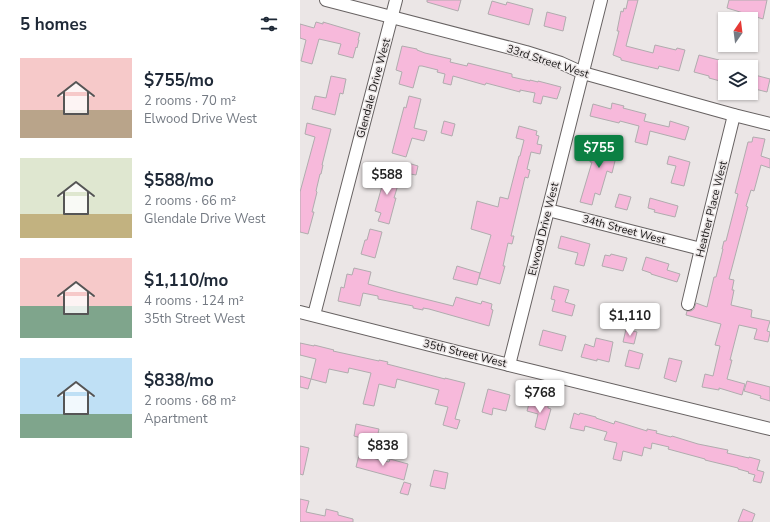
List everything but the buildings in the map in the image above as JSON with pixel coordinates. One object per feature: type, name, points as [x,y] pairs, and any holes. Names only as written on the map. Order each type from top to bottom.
[{"type":"street","name":"33rd Street West","points":[[326,0],[526,52],[561,63],[583,73],[770,124]]},
{"type":"street","name":"Glendale Drive West","points":[[314,315],[396,0]]},
{"type":"street","name":"Elwood Drive West","points":[[509,365],[600,0]]},
{"type":"street","name":"Heather Place West","points":[[688,304],[734,115]]},
{"type":"street","name":"34th Street West","points":[[548,210],[701,249]]},
{"type":"street","name":"35th Street West","points":[[300,312],[770,429]]}]
